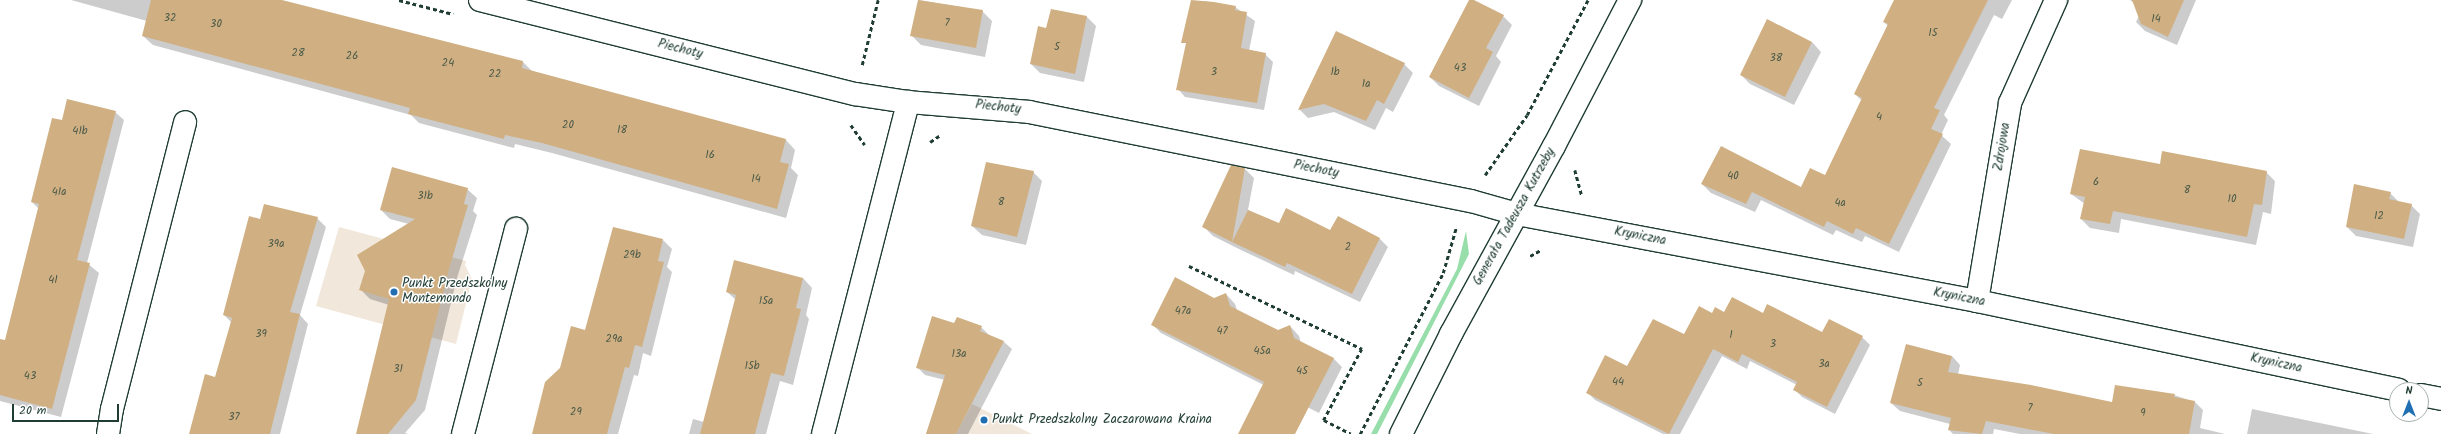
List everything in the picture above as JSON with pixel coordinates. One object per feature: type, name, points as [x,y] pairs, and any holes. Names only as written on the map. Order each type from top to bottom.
[{"type":"street","name":"Piechoty","points":[[480,0],[855,94],[908,102],[1029,112],[1471,201],[1517,214]]},
{"type":"street","name":"Generała Tadeusza Kutrzeby","points":[[1401,434],[1451,334],[1517,214],[1630,0]]},
{"type":"street","name":"Zdrojowa","points":[[1977,301],[2010,104],[2056,0]]},
{"type":"street","points":[[823,434],[908,102]]},
{"type":"street","points":[[108,434],[112,409],[185,122]]},
{"type":"street","name":"Kryniczna","points":[[1517,214],[1977,301],[2389,388]]},
{"type":"street","points":[[463,434],[516,229]]},
{"type":"street","points":[[2429,397],[2441,399]]},
{"type":"path","points":[[399,0],[459,16]]},
{"type":"path","points":[[866,150],[859,133],[845,119],[855,94],[878,0]]},
{"type":"path","points":[[1492,162],[1527,115],[1588,0]]},
{"type":"path","points":[[927,145],[945,132]]},
{"type":"path","points":[[1575,170],[1582,196],[1586,202]]},
{"type":"path","points":[[1526,259],[1535,252],[1557,246],[1582,196]]},
{"type":"path","points":[[1360,434],[1443,273],[1459,222]]},
{"type":"path","points":[[1189,266],[1362,349],[1324,420],[1351,434]]},
{"type":"shaded area","name":"Punkt Przedszkolny Montemondo","points":[[339,227],[466,261],[465,265],[472,279],[456,344],[316,306]]},
{"type":"shaded area","name":"Punkt Przedszkolny Zaczarowana Kraina","points":[[972,404],[1032,434],[956,434]]},
{"type":"green space","points":[[1466,231],[1469,254],[1377,434],[1371,434],[1457,269]]},
{"type":"building","points":[[151,0],[282,0],[523,61],[522,68],[786,139],[780,162],[789,164],[777,209],[542,143],[505,135],[504,139],[408,114],[410,108],[142,36]]},
{"type":"building","points":[[918,0],[983,10],[976,48],[910,36]]},
{"type":"building","points":[[1191,0],[1236,6],[1235,10],[1247,12],[1241,48],[1266,53],[1257,103],[1176,90],[1186,43],[1181,43]]},
{"type":"building","points":[[1469,0],[1474,0],[1504,15],[1486,48],[1493,52],[1469,98],[1429,77]]},
{"type":"building","points":[[1894,0],[1988,0],[1934,108],[1940,110],[1931,129],[1943,134],[1889,244],[1856,228],[1853,234],[1827,221],[1824,227],[1752,192],[1746,204],[1701,184],[1721,146],[1801,187],[1810,168],[1825,175],[1862,98],[1854,94],[1888,24],[1883,22]]},
{"type":"building","points":[[2132,0],[2184,0],[2168,37],[2141,24]]},
{"type":"building","points":[[1051,9],[1087,16],[1075,74],[1030,64],[1038,26],[1046,28]]},
{"type":"building","points":[[1767,19],[1812,42],[1785,97],[1740,75]]},
{"type":"building","points":[[1336,31],[1405,63],[1384,104],[1377,100],[1366,121],[1324,104],[1298,110]]},
{"type":"building","points":[[67,99],[116,111],[77,260],[90,263],[52,409],[0,395],[0,339],[5,340],[39,204],[31,202],[52,118],[62,120]]},
{"type":"building","points":[[2080,149],[2160,164],[2162,151],[2267,171],[2262,205],[2254,204],[2247,237],[2113,211],[2110,224],[2080,219],[2085,197],[2070,194]]},
{"type":"building","points":[[986,162],[1034,171],[1017,237],[971,226]]},
{"type":"building","points":[[1231,165],[1245,168],[1232,242],[1202,227]]},
{"type":"building","points":[[392,167],[468,188],[464,204],[468,205],[449,269],[416,400],[388,434],[356,434],[389,299],[359,290],[365,271],[357,255],[415,219],[380,210]]},
{"type":"building","points":[[2354,184],[2391,192],[2389,199],[2412,204],[2404,239],[2346,227]]},
{"type":"building","points":[[264,204],[318,217],[290,312],[300,314],[270,434],[189,434],[205,374],[215,377],[232,318],[223,315],[249,216],[260,219]]},
{"type":"building","points":[[1286,208],[1330,230],[1338,216],[1380,238],[1352,294],[1287,263],[1285,267],[1232,242],[1248,210],[1279,223]]},
{"type":"building","points":[[613,227],[663,239],[658,261],[664,262],[642,347],[635,345],[629,368],[625,367],[607,434],[532,434],[545,382],[560,368],[571,326],[585,330]]},
{"type":"building","points":[[734,260],[803,278],[796,308],[801,309],[784,376],[771,373],[755,434],[700,434],[736,295],[726,292]]},
{"type":"building","points":[[1175,277],[1214,298],[1226,293],[1230,306],[1278,330],[1290,325],[1294,338],[1334,358],[1295,434],[1238,434],[1264,382],[1151,325]]},
{"type":"building","points":[[1732,297],[1763,313],[1767,304],[1822,332],[1829,319],[1863,336],[1827,407],[1793,390],[1797,382],[1742,354],[1738,362],[1713,349],[1669,434],[1586,393],[1605,355],[1627,366],[1653,319],[1684,334],[1699,306],[1712,313],[1715,307],[1724,312]]},
{"type":"building","points":[[932,316],[954,323],[957,317],[982,326],[980,331],[1004,341],[956,434],[926,434],[945,375],[916,368]]},
{"type":"building","points":[[1906,344],[1952,356],[1948,372],[2031,385],[2112,402],[2115,385],[2175,394],[2174,397],[2195,401],[2189,434],[2054,434],[1986,421],[1982,434],[1948,430],[1951,418],[1890,403]]},
{"type":"place","name":"Punkt Przedszkolny Montemondo","points":[[394,292]]},
{"type":"place","name":"Punkt Przedszkolny Zaczarowana Kraina","points":[[984,420]]}]
